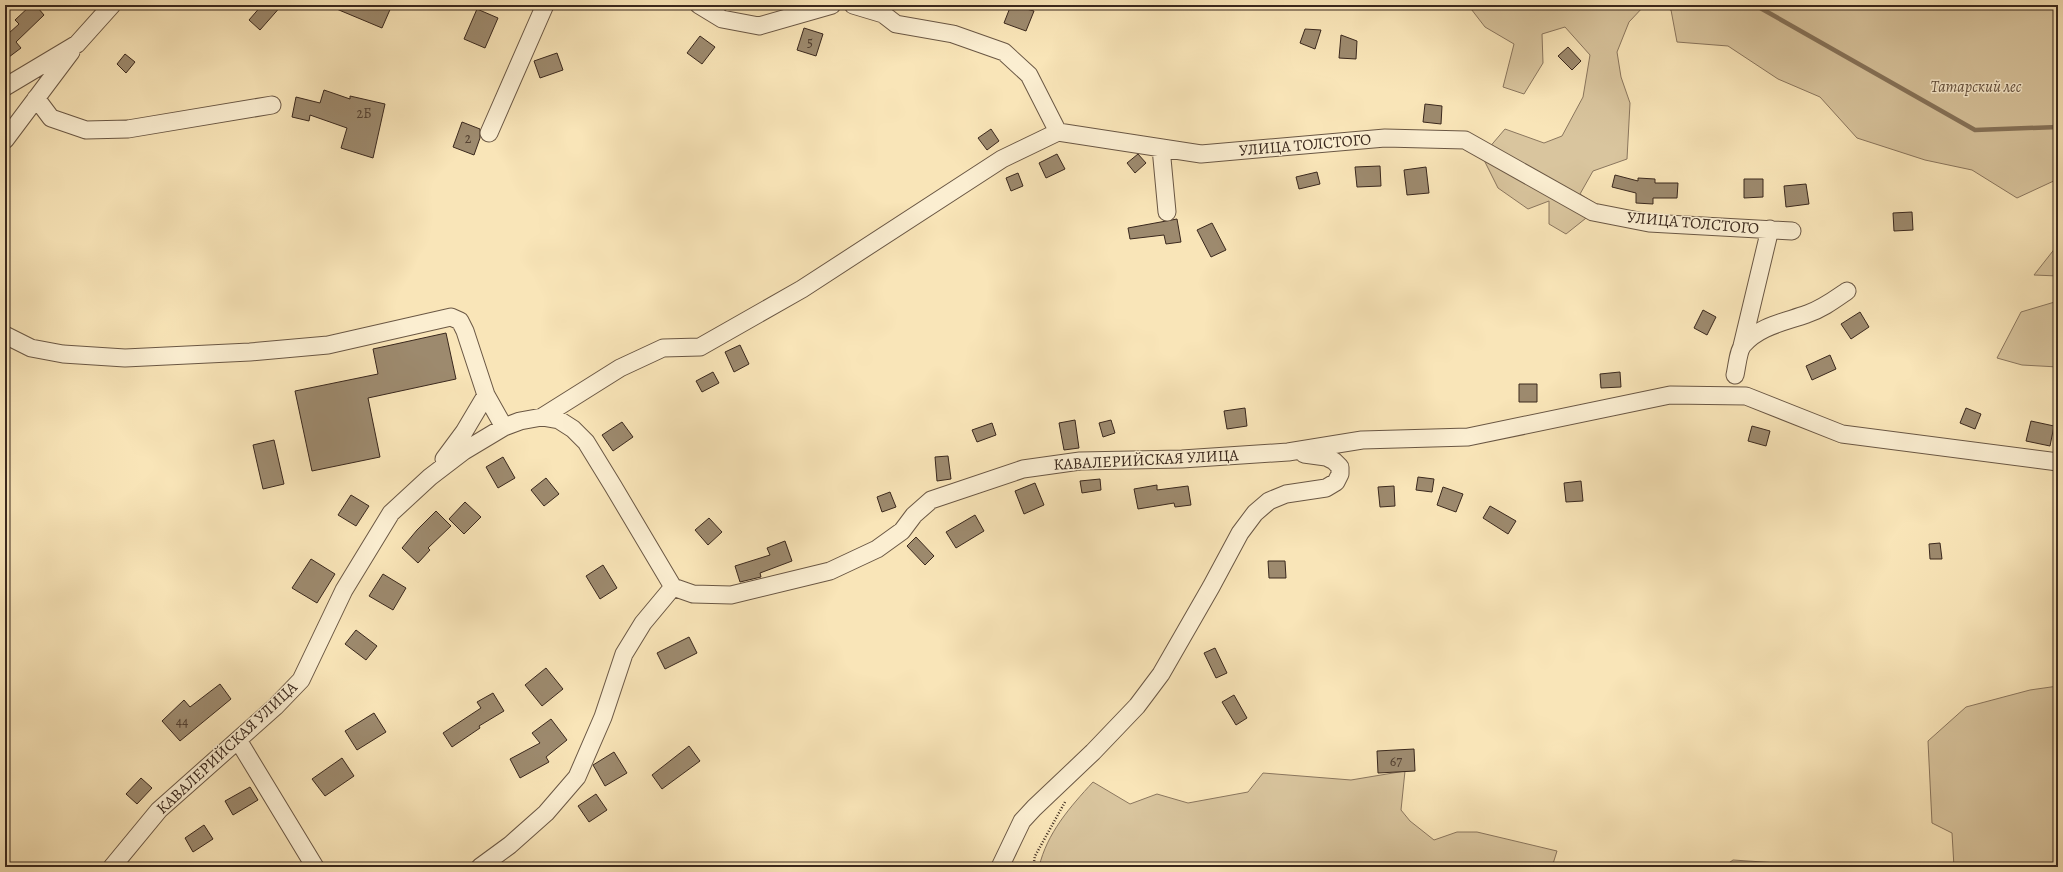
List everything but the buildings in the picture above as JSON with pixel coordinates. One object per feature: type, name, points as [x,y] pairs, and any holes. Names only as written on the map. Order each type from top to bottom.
[{"type":"street","points":[[5,140],[77,44],[112,5]]},
{"type":"street","points":[[489,133],[545,5]]},
{"type":"street","points":[[699,5],[722,19],[759,26],[832,5]]},
{"type":"street","points":[[542,417],[620,368],[663,348],[700,347],[802,289],[1002,159],[1058,132],[1029,75],[1004,52],[953,34],[896,24],[883,14],[853,5]]},
{"type":"street","points":[[5,88],[77,44]]},
{"type":"street","points":[[36,98],[51,118],[86,130],[128,129],[272,104]]},
{"type":"street","name":"УЛИЦА ТОЛСТОГО","points":[[1058,132],[1201,154],[1386,138],[1465,140],[1593,212],[1649,223],[1792,231]]},
{"type":"street","points":[[1161,148],[1167,212]]},
{"type":"street","points":[[1710,395],[1735,375],[1770,230]]},
{"type":"street","points":[[1742,346],[1759,332],[1782,321],[1807,314],[1826,306],[1847,291]]},
{"type":"street","points":[[5,335],[31,348],[63,354],[126,358],[250,352],[328,345],[451,317],[460,321],[465,331],[486,395],[504,427]]},
{"type":"street","points":[[1735,375],[1746,396]]},
{"type":"street","points":[[430,477],[464,432],[486,395]]},
{"type":"street","points":[[1288,452],[1362,440],[1468,437],[1670,395],[1710,395],[1746,396],[1842,434],[2058,462]]},
{"type":"street","name":"КАВАЛЕРИЙСКАЯ УЛИЦА","points":[[112,867],[159,810],[275,707],[301,680],[344,590],[391,513],[430,477],[464,451],[504,427],[520,421],[542,417],[563,423],[573,429],[586,442],[645,538],[673,587],[693,594],[731,594],[830,571],[877,549],[902,531],[914,515],[931,500],[1023,469],[1080,461],[1182,459],[1288,452]]},
{"type":"street","points":[[1000,867],[1026,817],[1093,752],[1136,706],[1161,674],[1240,533],[1254,513],[1269,501],[1286,494],[1326,488],[1336,482],[1340,474],[1340,467],[1334,461],[1326,457],[1288,452]]},
{"type":"street","points":[[480,867],[510,845],[546,813],[577,777],[603,717],[624,654],[643,623],[673,587]]},
{"type":"street","points":[[238,740],[315,867]]},
{"type":"green space","points":[[1468,5],[1645,5],[1629,22],[1617,52],[1621,77],[1630,103],[1627,159],[1593,171],[1580,194],[1600,207],[1566,234],[1549,224],[1549,201],[1528,209],[1498,188],[1482,156],[1505,129],[1544,143],[1562,136],[1583,97],[1590,55],[1565,27],[1542,34],[1543,63],[1524,94],[1503,87],[1514,44],[1485,27]]},
{"type":"green space","name":"Татарский лес","points":[[1654,5],[2058,5],[2058,179],[2017,198],[1972,170],[1925,160],[1857,138],[1820,97],[1778,79],[1728,46],[1677,42],[1671,10]]},
{"type":"green space","points":[[2056,247],[2058,247],[2058,276],[2034,275]]},
{"type":"green space","points":[[2058,301],[2058,367],[2022,365],[1997,358],[2021,312]]},
{"type":"green space","points":[[2058,686],[2058,867],[1954,867],[1952,833],[1932,823],[1928,741],[1966,707],[2030,690]]},
{"type":"green space","points":[[1405,771],[1401,810],[1410,821],[1434,840],[1457,832],[1477,832],[1557,851],[1552,867],[1039,867],[1048,843],[1060,821],[1093,782],[1130,804],[1157,794],[1188,803],[1248,792],[1263,773],[1351,780]]},
{"type":"green space","points":[[1733,860],[1778,863],[1796,867],[1723,867]]},
{"type":"waterway","points":[[1755,5],[1975,130],[2058,127]]}]
